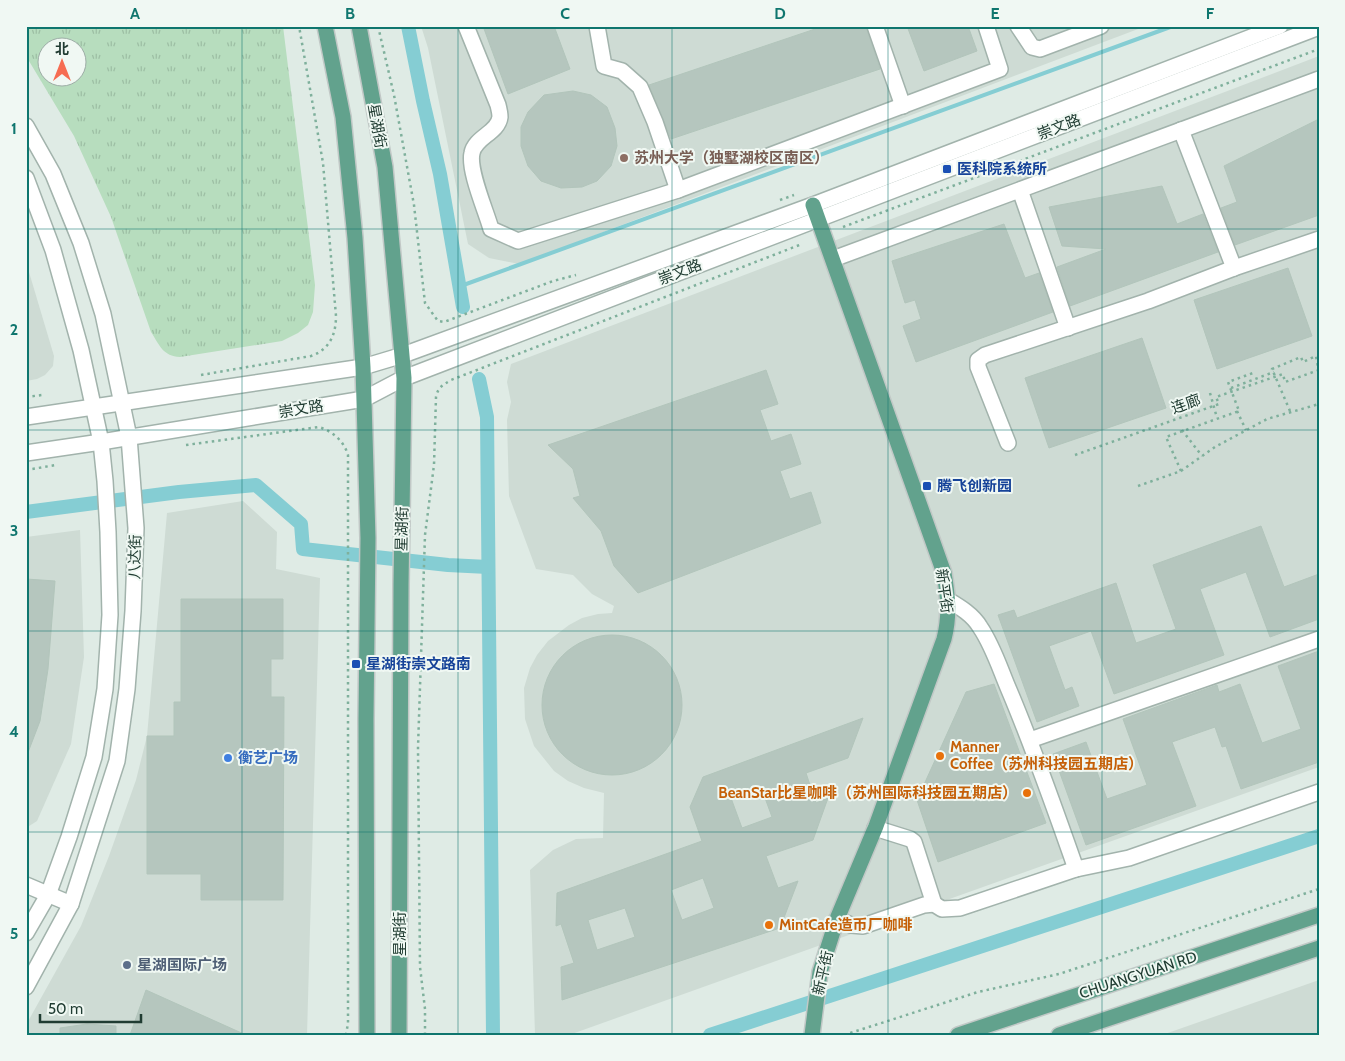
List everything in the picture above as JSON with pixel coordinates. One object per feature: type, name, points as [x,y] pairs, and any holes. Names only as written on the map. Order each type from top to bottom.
[{"type":"main road","points":[[325,26],[343,117],[355,238],[363,366],[368,538],[366,719],[367,1035]]},
{"type":"main road","name":"星湖街","points":[[360,26],[384,167],[404,378],[399,1035]]},
{"type":"main road","name":"新平街","points":[[812,1033],[820,972],[837,919],[875,828],[948,625],[948,600],[944,573],[816,212]]},
{"type":"main road","name":"CHUANGYUAN RD","points":[[958,1035],[1319,915]]},
{"type":"main road","name":"CHUANGYUAN RD","points":[[1060,1035],[1319,948]]},
{"type":"street","points":[[466,26],[498,105],[500,118],[493,129],[475,144],[471,155],[473,170],[491,229],[518,241],[678,190],[1000,69],[986,26]]},
{"type":"street","points":[[597,26],[604,66],[622,71],[640,87],[655,122],[678,190]]},
{"type":"street","points":[[875,26],[903,106]]},
{"type":"street","points":[[1018,26],[1032,47],[1040,49],[1101,26]]},
{"type":"street","name":"崇文路","points":[[26,453],[364,399],[404,378],[517,335],[816,212],[1280,26]]},
{"type":"street","name":"崇文路","points":[[26,417],[363,366],[403,355],[513,315],[816,212],[1317,27]]},
{"type":"street","points":[[833,259],[1319,78]]},
{"type":"street","name":"八达街","points":[[26,126],[53,174],[81,243],[103,314],[129,437],[136,528],[132,630],[127,689],[117,761],[71,904],[26,987]]},
{"type":"street","points":[[1181,130],[1234,268]]},
{"type":"street","name":"八达街","points":[[26,178],[53,250],[81,350],[101,442],[106,481],[110,615],[105,689],[94,757],[72,828],[48,895],[26,933]]},
{"type":"street","points":[[1020,190],[1068,328]]},
{"type":"street","points":[[1008,443],[978,367],[978,360],[985,355],[995,350],[1148,301],[1234,268],[1319,239]]},
{"type":"street","points":[[948,600],[960,606],[980,626],[990,645],[1030,740],[1076,869]]},
{"type":"street","points":[[1030,740],[1319,640]]},
{"type":"street","points":[[837,919],[851,925],[863,926],[924,905],[934,904],[942,909],[960,908],[1076,869],[1129,858],[1319,792]]},
{"type":"street","points":[[875,828],[914,842],[934,904]]},
{"type":"street","points":[[26,885],[71,904]]},
{"type":"path","points":[[197,376],[321,353],[334,333],[336,316],[323,163],[299,26]]},
{"type":"path","points":[[378,26],[394,95],[414,205],[425,303],[434,318],[444,322],[553,281],[580,274]]},
{"type":"path","points":[[843,227],[1319,49]]},
{"type":"path","points":[[779,201],[797,195]]},
{"type":"path","points":[[425,1035],[425,1009],[420,967],[418,748],[425,535],[434,465],[436,397],[440,386],[469,373],[802,244]]},
{"type":"path","points":[[1290,412],[1272,369],[1301,357],[1303,362],[1316,356],[1319,372]]},
{"type":"path","points":[[1230,388],[1274,372]]},
{"type":"path","name":"连廊","points":[[1075,455],[1219,404],[1216,397],[1274,377],[1283,374],[1285,382],[1319,372]]},
{"type":"path","points":[[1246,430],[1237,411],[1239,410],[1228,382],[1253,374]]},
{"type":"path","points":[[1210,393],[1217,418]]},
{"type":"path","points":[[26,397],[42,395]]},
{"type":"path","points":[[1138,486],[1181,471],[1215,447],[1267,419],[1319,404]]},
{"type":"path","points":[[1181,471],[1166,437],[1237,411]]},
{"type":"path","points":[[186,445],[310,427],[326,429],[340,440],[348,454],[348,1023],[346,1035]]},
{"type":"path","points":[[1182,430],[1202,456]]},
{"type":"path","points":[[26,470],[56,465]]},
{"type":"path","points":[[844,1035],[978,992],[1059,974],[1319,889]]},
{"type":"shaded area","name":"苏州大学（独墅湖校区南区）","points":[[421,26],[1146,26],[519,264],[489,258],[468,244],[428,48]]},
{"type":"shaded area","points":[[1319,56],[1319,767],[569,1035],[535,1035],[530,870],[553,850],[576,839],[603,838],[604,793],[584,788],[568,781],[554,771],[534,746],[525,719],[524,688],[530,668],[548,641],[582,618],[612,613],[614,606],[592,594],[573,575],[536,569],[509,496],[507,420],[511,402],[507,382],[511,364]]},
{"type":"shaded area","points":[[26,262],[54,356],[53,366],[45,375],[26,381]]},
{"type":"shaded area","name":"衡艺广场","points":[[243,501],[277,532],[276,569],[320,578],[307,1035],[26,1035],[26,1025],[81,926],[109,856],[136,780],[147,736],[167,513]]},
{"type":"shaded area","points":[[80,530],[84,657],[71,744],[37,821],[26,828],[26,537]]},
{"type":"shaded area","points":[[1319,980],[1319,1035],[1162,1035]]},
{"type":"green space","points":[[26,26],[283,26],[315,285],[313,312],[308,325],[298,333],[282,341],[180,357],[170,355],[162,349],[151,332],[111,217],[74,136],[45,88],[88,88],[88,38],[38,38],[38,76],[26,56]]},
{"type":"building","points":[[483,26],[554,26],[570,69],[508,94]]},
{"type":"building","points":[[824,26],[866,26],[880,69],[671,139],[649,85]]},
{"type":"building","points":[[907,26],[968,26],[977,51],[924,71]]},
{"type":"building","points":[[573,91],[591,95],[607,107],[615,128],[617,146],[611,166],[597,181],[582,187],[561,188],[541,181],[528,166],[521,146],[521,127],[528,112],[544,95]]},
{"type":"building","points":[[1319,119],[1319,215],[1235,245],[1221,208],[1237,202],[1224,166]]},
{"type":"building","points":[[1162,186],[1177,224],[1203,214],[1218,252],[1070,306],[1057,267],[1106,249],[1062,246],[1049,207]]},
{"type":"building","points":[[1004,224],[1025,278],[1039,273],[1053,312],[916,362],[903,326],[921,319],[915,300],[905,303],[892,261]]},
{"type":"building","points":[[1288,268],[1312,336],[1217,369],[1194,300]]},
{"type":"building","points":[[1142,338],[1166,408],[1049,448],[1025,378]]},
{"type":"building","points":[[766,370],[778,404],[760,410],[771,441],[791,434],[801,464],[780,471],[790,499],[811,492],[821,523],[638,593],[614,566],[601,531],[573,498],[580,496],[573,469],[548,445]]},
{"type":"building","points":[[1261,526],[1284,587],[1319,574],[1319,619],[1270,637],[1246,572],[1200,589],[1224,655],[1114,694],[1091,631],[1049,646],[1065,690],[1072,687],[1079,706],[1037,722],[998,615],[1014,610],[1017,618],[1116,583],[1136,643],[1176,629],[1153,565]]},
{"type":"building","points":[[26,579],[55,581],[48,669],[40,721],[27,755]]},
{"type":"building","points":[[181,599],[283,599],[283,659],[271,659],[271,697],[284,697],[283,900],[201,900],[201,874],[147,874],[147,736],[174,736],[174,702],[181,702]]},
{"type":"building","points":[[612,635],[626,636],[639,640],[651,646],[662,655],[671,666],[677,678],[681,691],[681,719],[677,732],[671,744],[662,755],[651,764],[639,770],[626,774],[612,775],[598,774],[585,770],[573,764],[562,755],[553,744],[547,732],[543,719],[542,705],[543,691],[547,678],[553,666],[562,655],[573,646],[585,640],[598,636]]},
{"type":"building","points":[[1319,651],[1319,762],[1241,789],[1226,746],[1222,747],[1215,727],[1172,742],[1196,806],[1086,845],[1053,754],[1086,742],[1107,799],[1147,785],[1123,719],[1217,685],[1219,692],[1240,684],[1262,743],[1301,729],[1278,666]]},
{"type":"building","points":[[994,684],[1046,823],[938,862],[917,800],[966,692]]},
{"type":"building","points":[[863,718],[848,758],[806,773],[816,803],[828,798],[813,840],[766,856],[778,888],[798,881],[780,928],[562,1000],[561,967],[574,963],[561,924],[556,926],[557,893],[702,841],[690,807],[703,777]],"holes":[[[761,787],[772,817],[742,828],[731,798]],[[703,878],[714,908],[682,920],[671,890]],[[625,908],[635,937],[597,950],[588,920]]]},
{"type":"building","points":[[146,990],[246,1035],[130,1035]]},
{"type":"building","points":[[87,1024],[116,1026],[116,1035],[60,1035],[60,1028]]},
{"type":"waterway","points":[[408,26],[440,174],[463,307]]},
{"type":"waterway","points":[[458,287],[1173,26]]},
{"type":"waterway","points":[[479,379],[487,417],[493,1035]]},
{"type":"waterway","points":[[26,512],[179,492],[256,485],[301,524],[303,549],[448,565],[488,567]]},
{"type":"waterway","points":[[710,1035],[1319,836]]},
{"type":"place","name":"苏州大学（独墅湖校区南区）","points":[[624,158]]},
{"type":"place","name":"医科院系统所","points":[[947,169]]},
{"type":"place","name":"腾飞创新园","points":[[927,486]]},
{"type":"place","name":"星湖街崇文路南","points":[[356,664]]},
{"type":"place","name":"Manner Coffee（苏州科技园五期店）","points":[[940,756]]},
{"type":"place","name":"衡艺广场","points":[[228,758]]},
{"type":"place","name":"BeanStar比星咖啡（苏州国际科技园五期店）","points":[[1027,793]]},
{"type":"place","name":"MintCafe造币厂咖啡","points":[[769,925]]},
{"type":"place","name":"星湖国际广场","points":[[127,965]]}]
